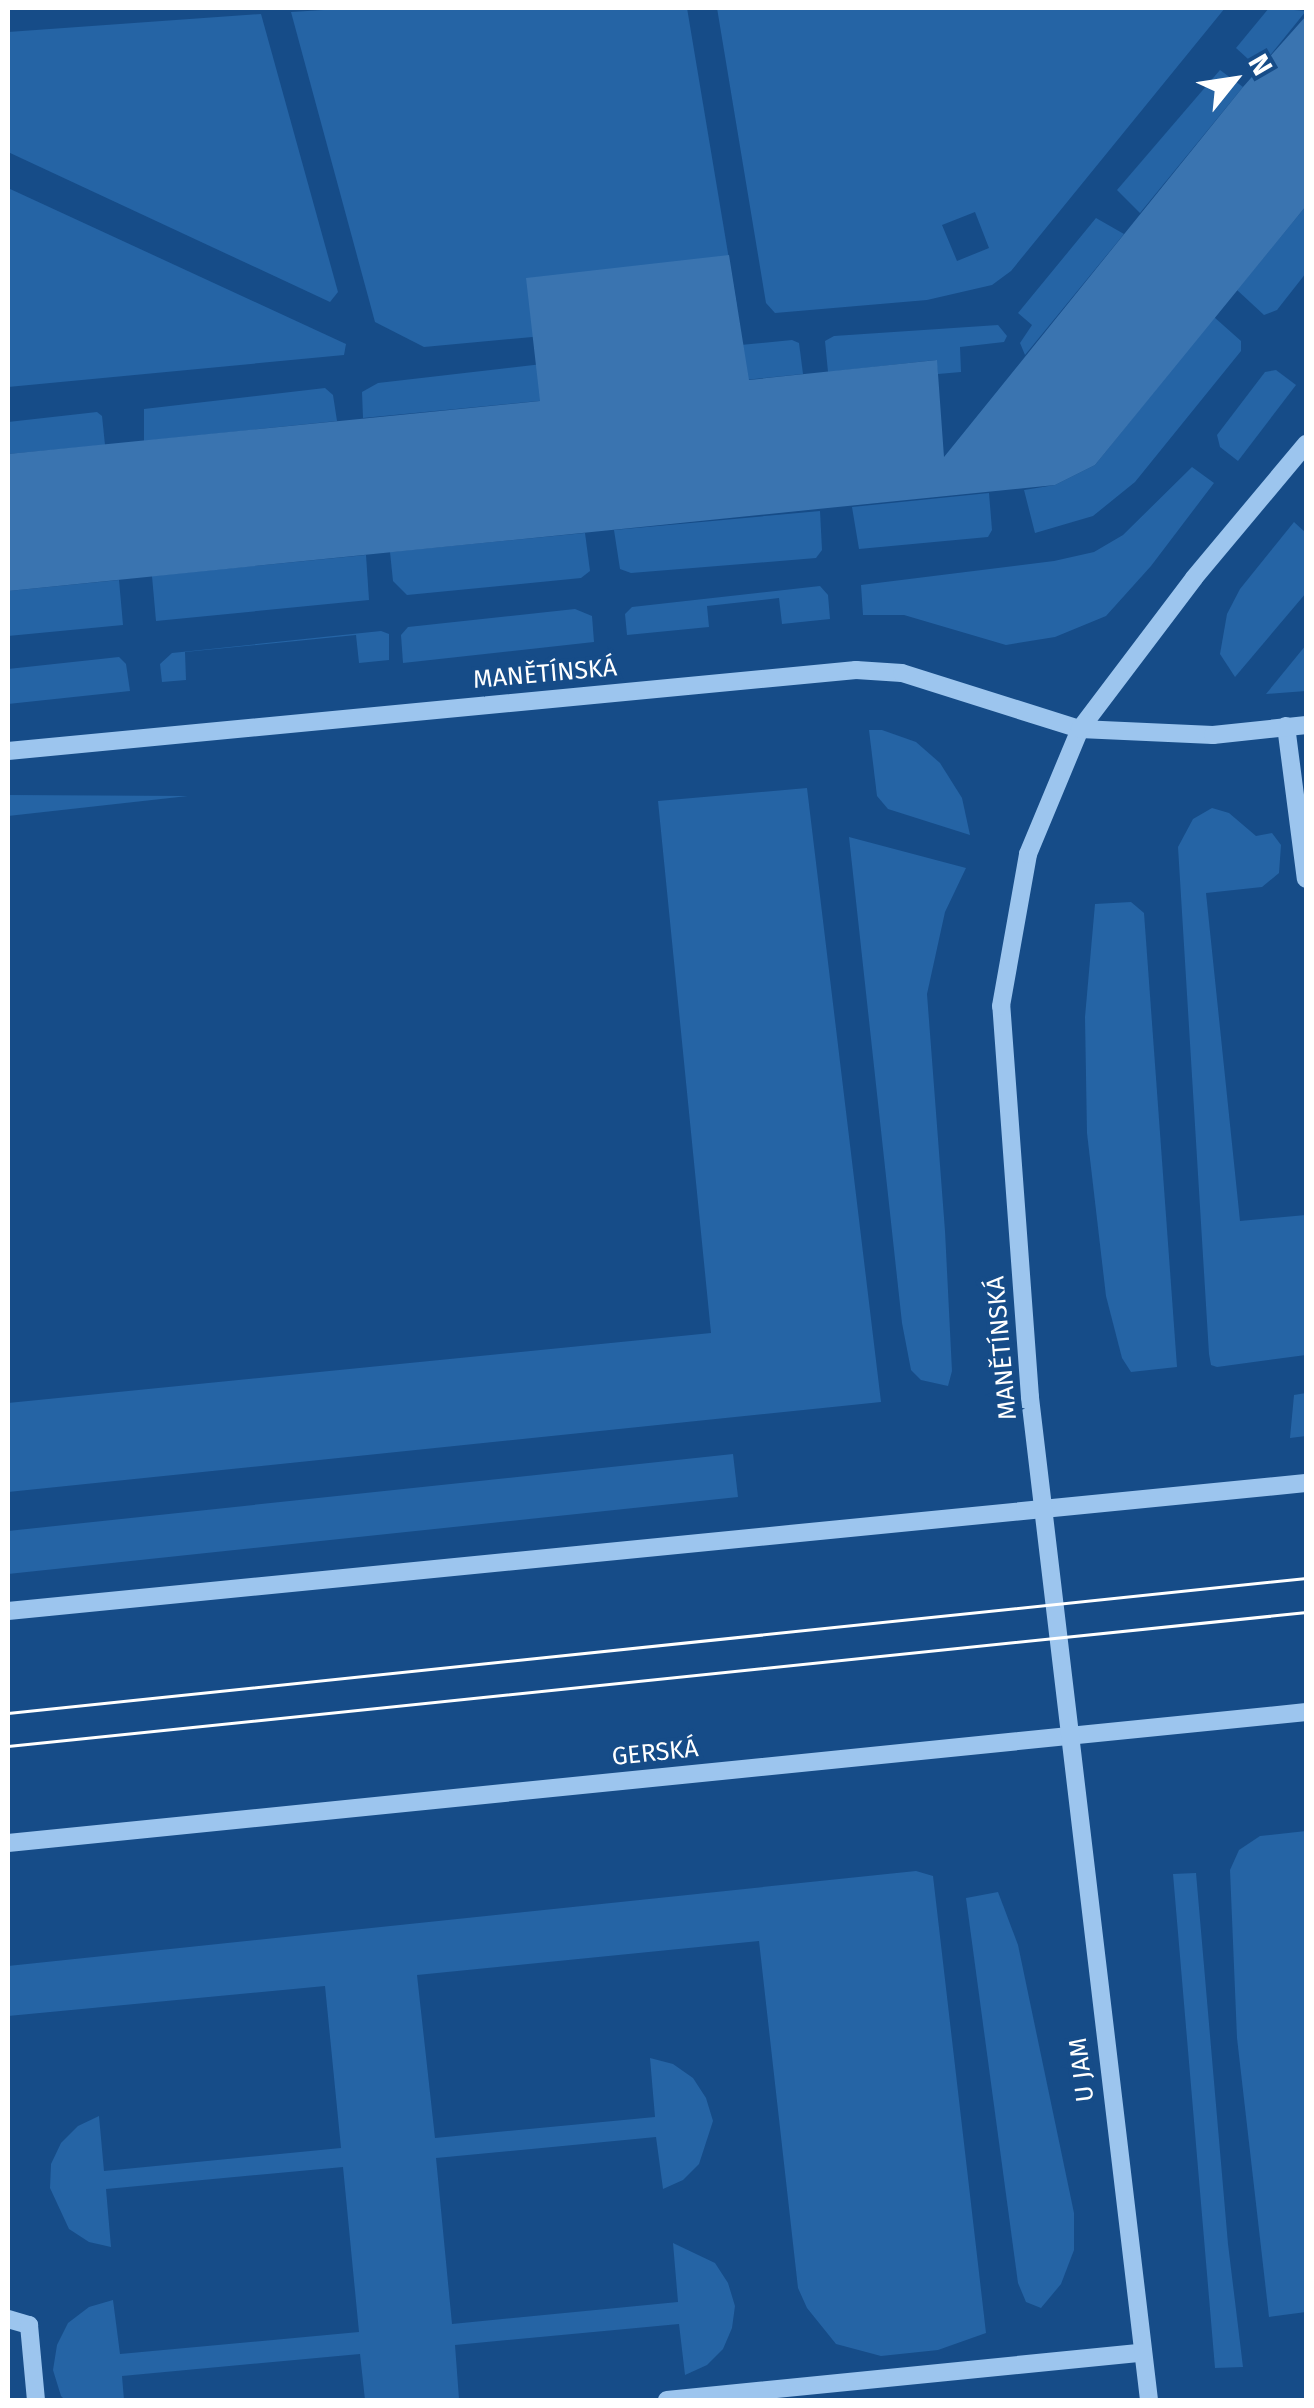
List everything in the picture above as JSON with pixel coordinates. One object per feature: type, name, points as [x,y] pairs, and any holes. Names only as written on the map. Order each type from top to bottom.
[{"type":"street","name":"MANĚTÍNSKÁ","points":[[1069,1734],[1030,1397],[1001,1006],[1028,854],[1080,729],[1194,578],[1306,444]]},
{"type":"street","name":"MANĚTÍNSKÁ","points":[[8,751],[856,670],[902,673],[1080,729]]},
{"type":"street","points":[[1080,729],[1213,734],[1306,724]]},
{"type":"street","points":[[1286,726],[1306,879]]},
{"type":"street","points":[[8,1611],[1306,1482]]},
{"type":"street","name":"GERSKÁ","points":[[8,1843],[1306,1712]]},
{"type":"street","name":"U JAM","points":[[1069,1734],[1140,2353],[1149,2400]]},
{"type":"street","points":[[8,2319],[28,2325],[36,2400]]},
{"type":"street","points":[[667,2400],[1140,2353]]},
{"type":"shaded area","points":[[356,8],[687,8],[737,307],[727,319],[424,347],[375,322],[291,12]]},
{"type":"shaded area","points":[[717,8],[1225,8],[1011,271],[992,285],[927,300],[775,313],[766,303]],"holes":[[[975,212],[989,248],[957,261],[942,225]]]},
{"type":"shaded area","points":[[1269,8],[1306,11],[1259,69],[1236,48]]},
{"type":"shaded area","points":[[261,14],[338,292],[330,302],[8,152],[8,32]]},
{"type":"shaded area","points":[[1220,70],[1243,87],[1140,213],[1117,190]]},
{"type":"shaded area","points":[[8,188],[346,344],[344,355],[8,387]]},
{"type":"shaded area","points":[[1306,206],[1306,273],[1277,310],[1264,315],[1237,290]]},
{"type":"shaded area","points":[[1096,218],[1124,234],[1025,355],[1020,343],[1032,325],[1018,313]]},
{"type":"shaded area","points":[[1214,317],[1241,341],[1241,351],[1135,482],[1093,516],[1035,533],[1024,490],[1055,485],[1095,465]]},
{"type":"shaded area","points":[[998,325],[1007,336],[1004,342],[960,347],[961,372],[938,374],[936,360],[828,372],[825,341],[834,336]]},
{"type":"shaded area","points":[[792,340],[799,343],[803,374],[611,394],[615,357]]},
{"type":"shaded area","points":[[568,361],[579,397],[363,418],[362,392],[378,383]]},
{"type":"shaded area","points":[[1276,370],[1296,385],[1238,461],[1220,447],[1217,435],[1265,372]]},
{"type":"shaded area","points":[[325,388],[333,395],[337,421],[144,441],[144,409]]},
{"type":"shaded area","points":[[97,412],[102,416],[105,445],[8,454],[8,422]]},
{"type":"shaded area","points":[[1192,467],[1214,483],[1151,566],[1106,616],[1055,637],[1006,645],[904,615],[863,615],[861,585],[1054,561],[1094,552],[1123,535]]},
{"type":"shaded area","points":[[989,493],[992,530],[988,537],[859,549],[852,507]]},
{"type":"shaded area","points":[[820,511],[822,550],[816,558],[631,573],[620,569],[614,530]]},
{"type":"shaded area","points":[[1294,522],[1306,533],[1306,593],[1235,677],[1220,654],[1227,614],[1240,589]]},
{"type":"shaded area","points":[[585,533],[590,571],[581,578],[407,595],[393,581],[390,552]]},
{"type":"shaded area","points":[[366,555],[369,600],[156,621],[152,576]]},
{"type":"shaded area","points":[[119,580],[123,625],[8,636],[8,591]]},
{"type":"shaded area","points":[[820,586],[828,595],[830,619],[782,624],[779,598],[707,606],[709,627],[627,635],[625,614],[632,607]]},
{"type":"shaded area","points":[[575,609],[592,616],[594,642],[403,663],[401,635],[408,627]]},
{"type":"shaded area","points":[[381,631],[389,634],[389,660],[359,663],[356,635],[185,652],[186,680],[162,682],[160,664],[172,653]]},
{"type":"shaded area","points":[[1306,645],[1306,691],[1266,694]]},
{"type":"shaded area","points":[[119,657],[126,664],[130,691],[8,704],[8,669]]},
{"type":"shaded area","points":[[869,730],[882,730],[916,742],[940,763],[962,798],[970,835],[888,809],[877,796]]},
{"type":"shaded area","points":[[807,788],[881,1402],[8,1492],[8,1403],[711,1333],[658,801]]},
{"type":"shaded area","points":[[8,795],[188,796],[8,816]]},
{"type":"shaded area","points":[[1212,808],[1229,813],[1256,836],[1272,833],[1281,845],[1279,873],[1262,887],[1206,893],[1240,1221],[1306,1215],[1306,1355],[1217,1367],[1211,1365],[1209,1354],[1178,847],[1193,819]]},
{"type":"shaded area","points":[[849,837],[966,868],[945,912],[927,994],[945,1231],[952,1371],[948,1386],[921,1380],[911,1370],[902,1323]]},
{"type":"shaded area","points":[[1131,902],[1144,913],[1177,1367],[1131,1372],[1122,1358],[1106,1296],[1087,1133],[1085,1017],[1095,904]]},
{"type":"shaded area","points":[[1306,1393],[1306,1436],[1290,1438],[1294,1395]]},
{"type":"shaded area","points":[[733,1454],[738,1497],[8,1574],[8,1531]]},
{"type":"shaded area","points":[[1306,1831],[1306,2312],[1269,2317],[1237,2038],[1230,1870],[1239,1850],[1260,1836]]},
{"type":"shaded area","points":[[916,1871],[933,1876],[986,2333],[938,2350],[881,2356],[836,2344],[807,2308],[798,2288],[759,1941],[417,1975],[435,2138],[655,2117],[650,2058],[673,2064],[693,2078],[706,2098],[713,2121],[699,2164],[683,2180],[663,2189],[656,2137],[436,2158],[452,2324],[678,2302],[673,2243],[715,2263],[728,2283],[735,2306],[732,2328],[723,2349],[707,2365],[685,2375],[679,2324],[455,2345],[459,2399],[365,2400],[360,2354],[122,2376],[124,2400],[65,2400],[61,2396],[53,2370],[57,2345],[68,2323],[89,2307],[113,2300],[120,2354],[359,2332],[343,2167],[106,2189],[111,2247],[89,2242],[69,2229],[50,2188],[51,2164],[61,2143],[78,2126],[99,2116],[104,2171],[341,2148],[325,1986],[8,2016],[8,1966]]},
{"type":"shaded area","points":[[1196,1873],[1228,2244],[1243,2367],[1215,2368],[1173,1874]]},
{"type":"shaded area","points":[[998,1892],[1018,1945],[1074,2213],[1074,2250],[1061,2284],[1041,2308],[1026,2302],[1018,2283],[966,1898]]},
{"type":"building","points":[[1306,16],[1306,206],[1095,465],[1055,485],[8,591],[8,454],[540,401],[526,278],[729,255],[749,380],[937,360],[944,457],[1243,87]]},
{"type":"tram line","points":[[8,1713],[1306,1578]]},
{"type":"tram line","points":[[8,1746],[1306,1612]]}]
